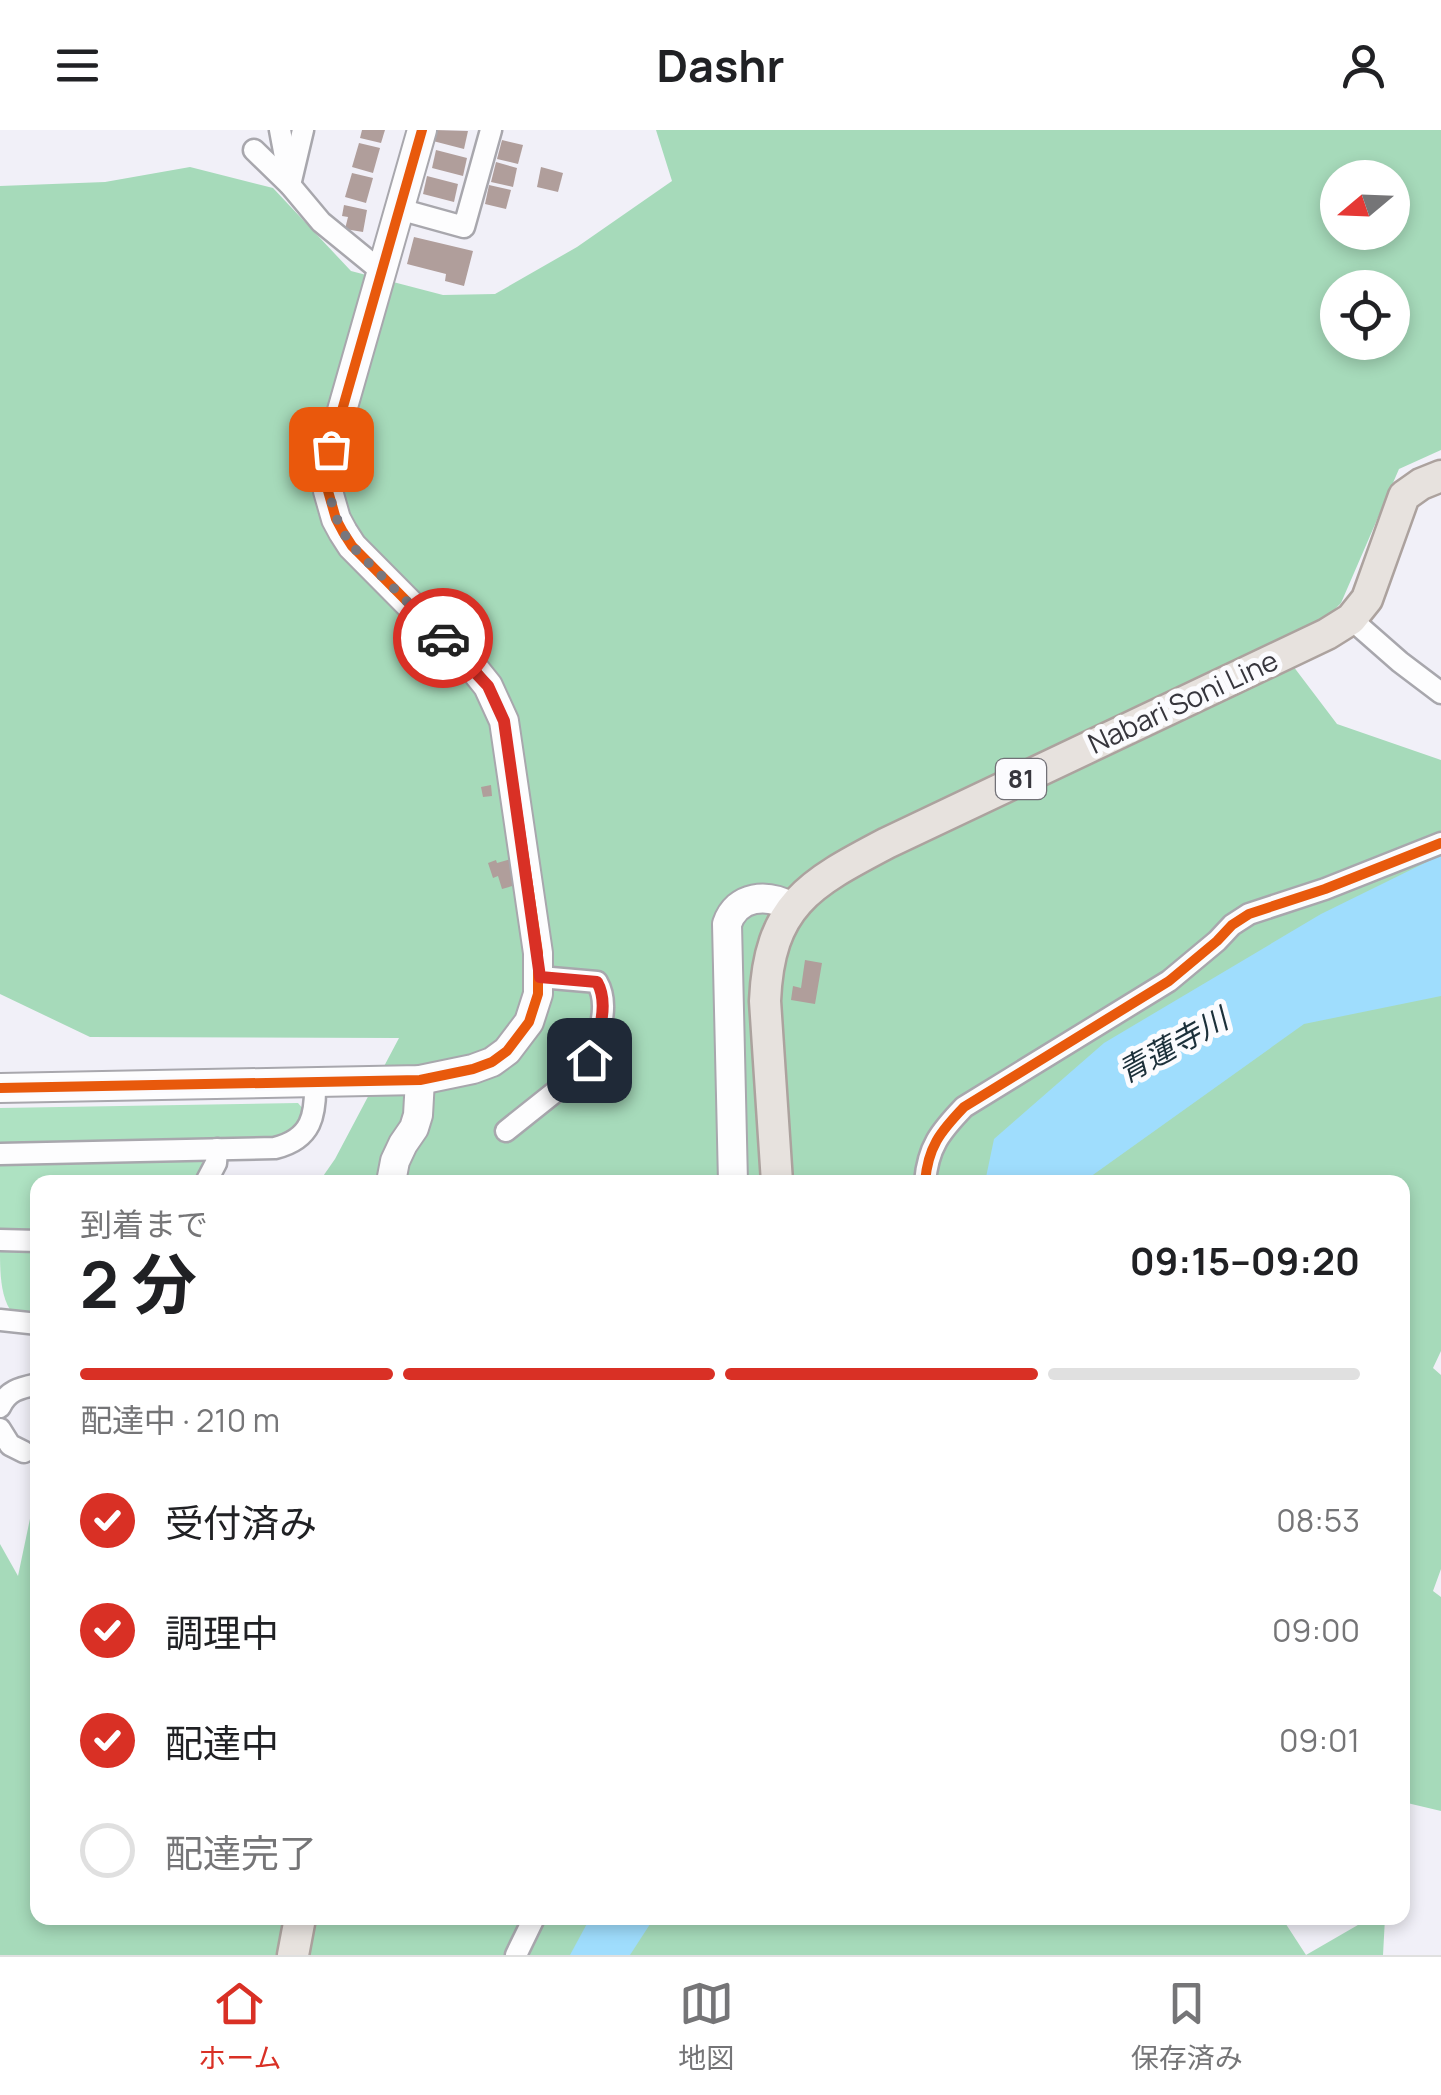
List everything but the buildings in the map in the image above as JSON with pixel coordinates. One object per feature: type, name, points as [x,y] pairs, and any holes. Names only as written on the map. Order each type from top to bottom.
[{"type":"main road","points":[[1351,619],[1366,599],[1404,496],[1441,476]]},
{"type":"main road","name":"Nabari Soni Line","points":[[777,1175],[766,979],[774,938],[804,895],[845,865],[887,842],[1327,634],[1351,619]]},
{"type":"main road","points":[[294,1955],[299,1925]]},
{"type":"street","points":[[280,130],[290,185]]},
{"type":"street","points":[[290,185],[303,130]]},
{"type":"street","points":[[0,1088],[420,1080],[492,1062],[520,1038],[529,1022],[540,977],[504,721],[476,671],[352,546],[336,518],[328,491],[331,449],[422,130]]},
{"type":"street","points":[[399,209],[464,227],[491,130]]},
{"type":"street","points":[[254,150],[321,222],[382,271]]},
{"type":"street","points":[[1351,619],[1432,687]]},
{"type":"street","points":[[926,1175],[932,1147],[964,1107],[1169,980],[1249,914],[1441,843]]},
{"type":"street","points":[[733,1175],[727,924],[731,913],[751,899],[765,898],[792,907]]},
{"type":"street","points":[[506,1130],[580,1072],[589,1060],[598,1032],[602,993],[597,982],[540,977]]},
{"type":"street","points":[[392,1175],[395,1161],[414,1128],[420,1080]]},
{"type":"street","points":[[0,1154],[275,1148],[304,1132],[315,1108],[315,1082]]},
{"type":"street","points":[[210,1175],[217,1149]]},
{"type":"street","points":[[0,1240],[30,1241]]},
{"type":"street","points":[[0,1320],[30,1323]]},
{"type":"street","points":[[0,1407],[17,1388],[30,1386]]},
{"type":"street","points":[[0,1429],[10,1445],[24,1452]]},
{"type":"street","points":[[516,1955],[531,1925]]},
{"type":"green space","points":[[656,130],[1441,130],[1441,450],[1399,469],[1341,603],[1287,658],[1337,724],[1441,760],[1441,1351],[1433,1368],[1441,1375],[1441,1569],[1433,1591],[1441,1597],[1441,1811],[1410,1804],[1410,1175],[324,1175],[399,1038],[90,1037],[0,994],[0,186],[105,182],[190,167],[273,188],[351,271],[443,295],[495,294],[577,247],[672,181]]},
{"type":"green space","points":[[298,1103],[304,1110],[301,1120],[277,1140],[0,1147],[0,1108]]},
{"type":"green space","points":[[199,1157],[205,1167],[201,1175],[30,1175],[30,1233],[0,1232],[0,1160]]},
{"type":"green space","points":[[30,1247],[30,1315],[13,1314],[9,1308],[3,1292],[0,1249]]},
{"type":"green space","points":[[30,1519],[30,1925],[1287,1925],[1306,1955],[0,1955],[0,1544],[18,1576]]},
{"type":"green space","points":[[1358,1925],[1385,1925],[1383,1955],[1306,1955]]},
{"type":"water","name":"青蓮寺川","points":[[1441,855],[1441,996],[1304,1024],[1093,1175],[986,1175],[994,1139],[1104,1043],[1321,914]]},
{"type":"water","points":[[586,1925],[649,1925],[630,1955],[570,1955]]},
{"type":"cycle path","points":[[0,1088],[420,1080],[492,1062],[507,1051],[529,1022],[538,994],[538,953],[504,721],[488,686],[476,671],[352,546],[336,519],[328,491],[331,449],[422,130]]},
{"type":"cycle path","points":[[926,1175],[937,1141],[964,1107],[1169,981],[1249,914],[1441,843]]},
{"type":"way so far","points":[[331,449],[328,491],[343,532],[352,546],[443,638]]},
{"type":"route","points":[[443,638],[488,686],[504,721],[540,977],[597,982],[600,986],[602,1014],[589,1060]]}]
